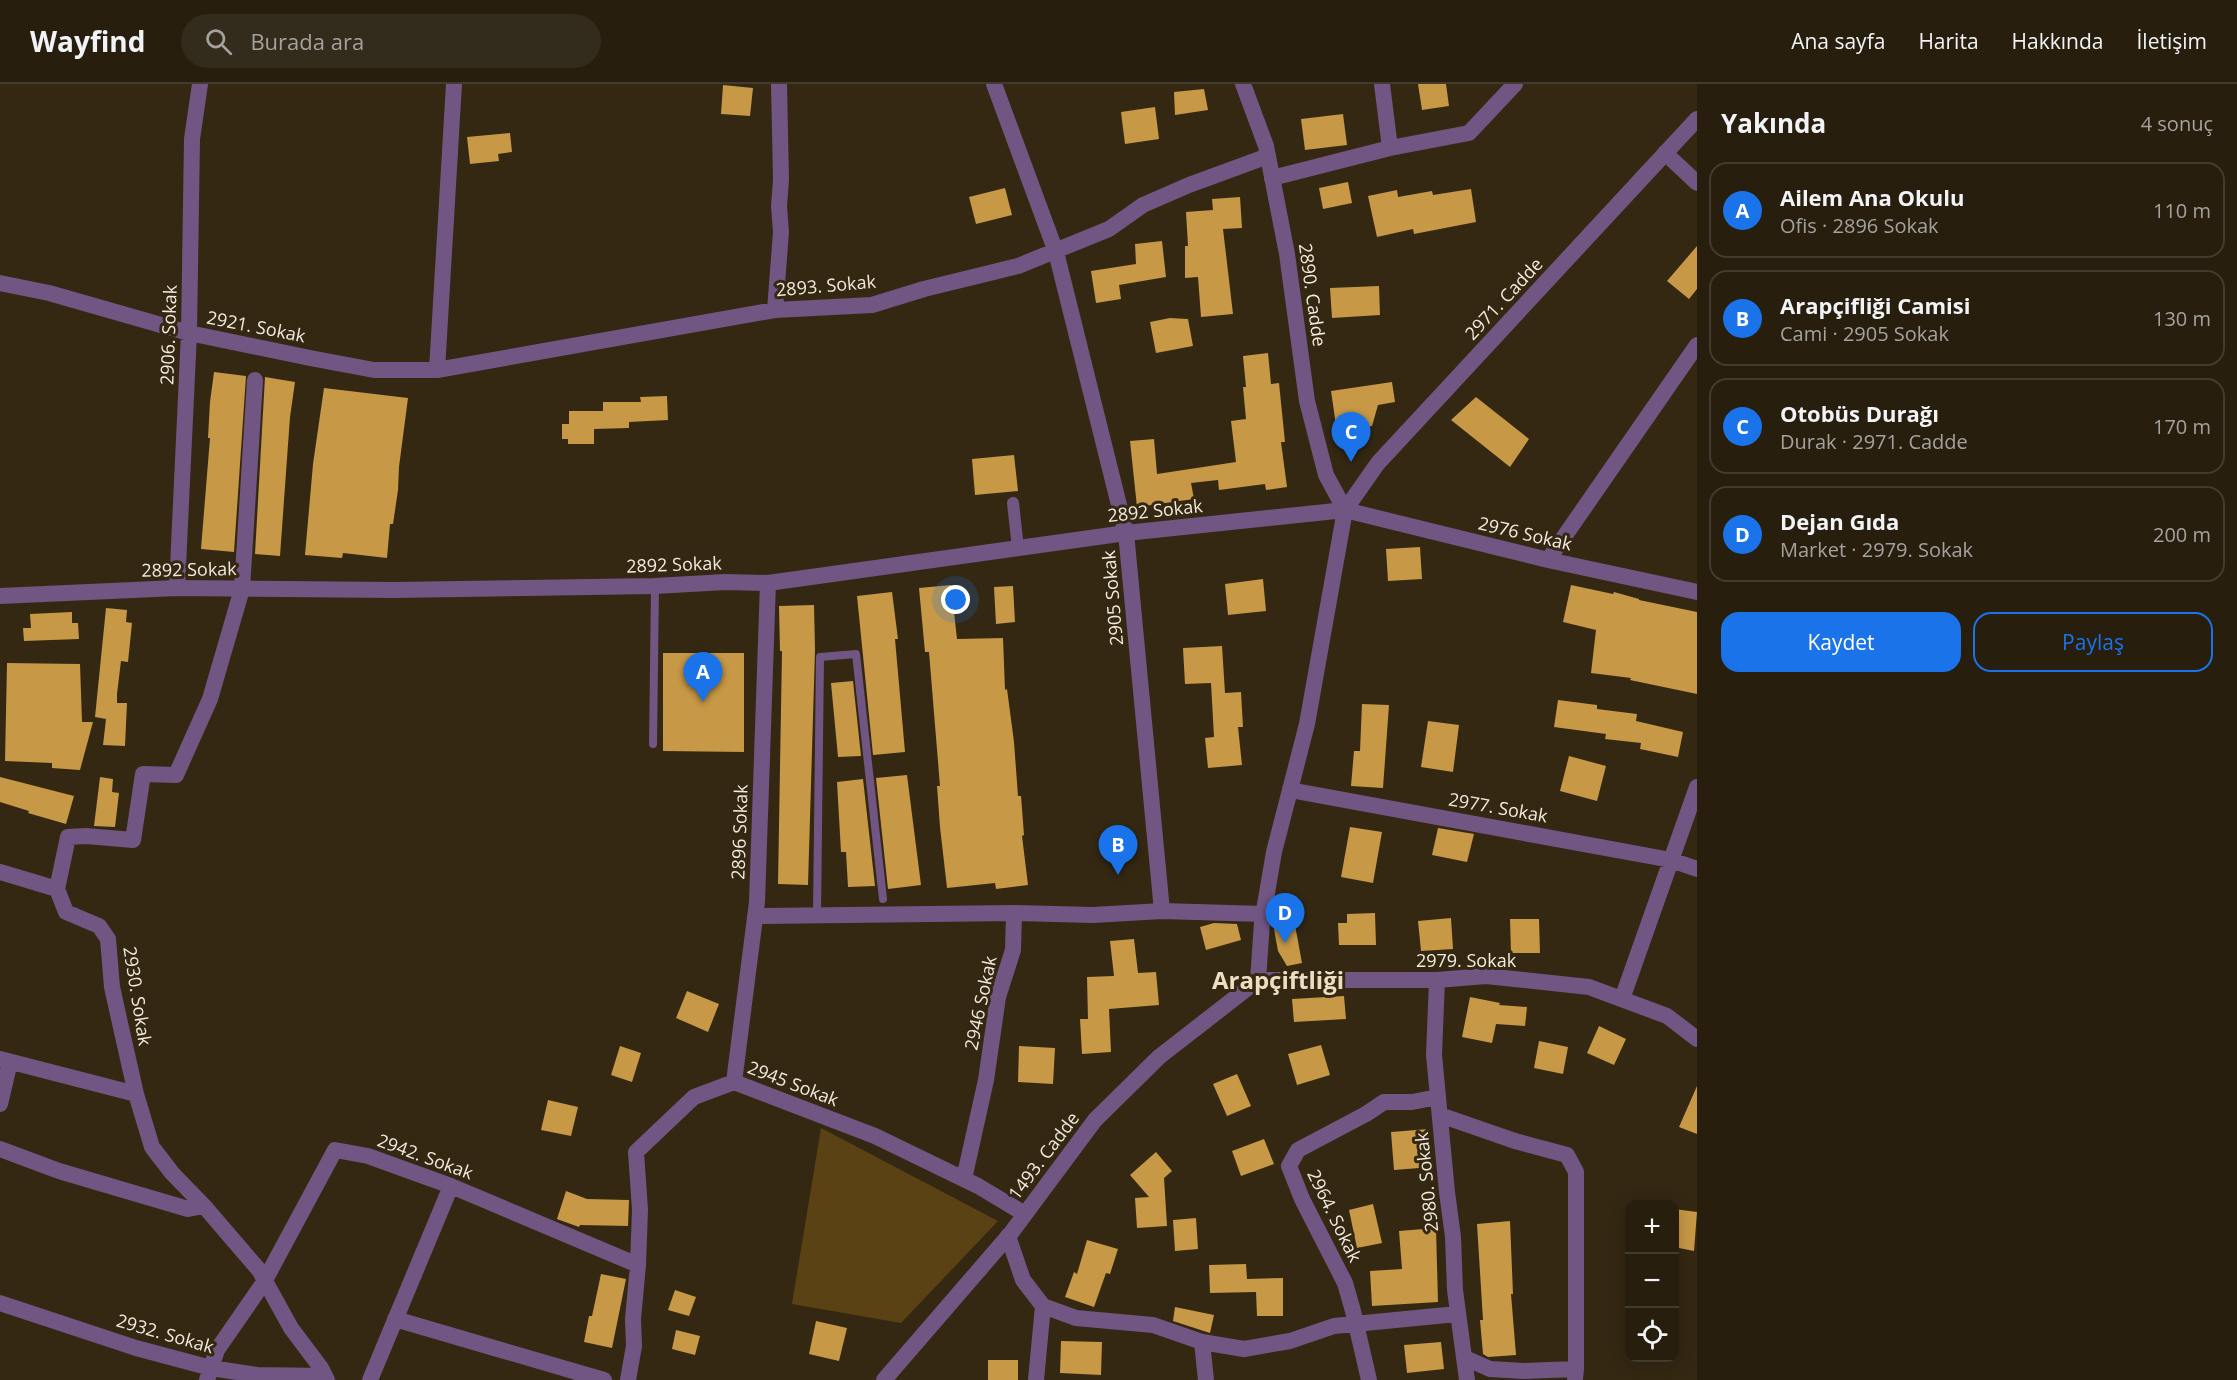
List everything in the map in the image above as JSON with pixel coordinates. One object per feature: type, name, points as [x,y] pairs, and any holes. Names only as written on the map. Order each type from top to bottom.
[{"type":"street","name":"2906. Sokak","points":[[177,588],[189,333],[192,139],[200,84]]},
{"type":"street","points":[[437,370],[454,84]]},
{"type":"street","points":[[775,310],[781,232],[778,84]]},
{"type":"street","name":"2905 Sokak","points":[[994,84],[1056,252],[1126,533],[1162,911]]},
{"type":"street","name":"2890. Cadde","points":[[1243,84],[1268,156],[1287,254],[1307,400],[1326,475],[1345,510]]},
{"type":"street","points":[[1382,84],[1390,148]]},
{"type":"street","points":[[1272,178],[1390,148],[1469,133],[1515,84]]},
{"type":"street","name":"2971. Cadde","points":[[1345,510],[1378,462],[1697,119]]},
{"type":"street","points":[[1665,153],[1697,183]]},
{"type":"street","name":"2893. Sokak","points":[[437,370],[775,310],[872,305],[924,289],[1018,266],[1056,252],[1109,229],[1143,205],[1189,185],[1268,156]]},
{"type":"street","name":"2921. Sokak","points":[[0,284],[49,294],[189,333],[374,370],[437,370]]},
{"type":"street","points":[[1548,560],[1697,345]]},
{"type":"street","points":[[0,872],[57,889],[68,837],[86,836],[133,840],[143,774],[176,775],[210,699],[242,589],[255,380]]},
{"type":"street","points":[[1012,503],[1018,548]]},
{"type":"street","points":[[1258,980],[1263,914],[1274,852],[1307,724],[1345,510]]},
{"type":"street","name":"2892 Sokak","points":[[0,597],[177,588],[394,590],[655,586],[725,582],[768,583],[1126,533],[1345,510]]},
{"type":"street","name":"2976 Sokak","points":[[1345,510],[1548,560],[1697,592]]},
{"type":"street","name":"2896 Sokak","points":[[734,1082],[755,916],[768,583]]},
{"type":"street","points":[[1622,999],[1697,787]]},
{"type":"street","name":"2977. Sokak","points":[[1290,790],[1671,860],[1697,869]]},
{"type":"street","name":"2930. Sokak","points":[[57,889],[66,912],[99,926],[108,939],[112,987],[136,1094],[152,1147],[172,1173],[259,1270],[291,1328],[326,1378]]},
{"type":"street","points":[[755,916],[1014,912],[1094,915],[1162,911],[1263,914]]},
{"type":"street","name":"2946 Sokak","points":[[964,1179],[986,1080],[999,997],[1012,950],[1014,912]]},
{"type":"street","name":"2979. Sokak","points":[[1258,980],[1437,980],[1486,976],[1589,987],[1667,1016],[1697,1039]]},
{"type":"street","name":"1493. Cadde","points":[[884,1380],[1008,1236],[1095,1120],[1159,1058],[1258,980]]},
{"type":"street","name":"2980. Sokak","points":[[1437,980],[1434,1055],[1453,1238],[1457,1314],[1467,1380]]},
{"type":"street","points":[[0,1104],[5,1061],[136,1094]]},
{"type":"street","name":"2945 Sokak","points":[[628,1380],[634,1346],[633,1319],[640,1210],[636,1152],[694,1097],[734,1082],[875,1136],[964,1179],[1025,1214]]},
{"type":"street","name":"2964. Sokak","points":[[1369,1380],[1345,1283],[1302,1199],[1289,1166],[1298,1150],[1384,1102],[1412,1102],[1438,1097]]},
{"type":"street","points":[[1440,1115],[1515,1141],[1567,1155],[1576,1172],[1575,1374],[1490,1369],[1465,1358]]},
{"type":"street","points":[[0,1149],[59,1171],[189,1209],[204,1206]]},
{"type":"street","name":"2942. Sokak","points":[[264,1282],[335,1150],[368,1155],[451,1186],[638,1265]]},
{"type":"street","points":[[369,1380],[451,1186]]},
{"type":"street","points":[[1008,1236],[1023,1280],[1043,1306],[1076,1318],[1153,1325],[1202,1342],[1244,1349],[1290,1341],[1334,1326],[1457,1314]]},
{"type":"street","points":[[209,1374],[217,1350],[264,1282]]},
{"type":"street","name":"2932. Sokak","points":[[0,1303],[209,1374],[326,1378]]},
{"type":"street","points":[[1036,1380],[1043,1306]]},
{"type":"street","points":[[395,1319],[604,1380]]},
{"type":"street","points":[[1202,1342],[1206,1380]]},
{"type":"lane","points":[[653,744],[655,586]]},
{"type":"lane","points":[[817,915],[820,657],[856,654],[883,899]]},
{"type":"shaded area","points":[[821,1128],[998,1221],[901,1323],[792,1304]]},
{"type":"building","points":[[1418,84],[1446,84],[1449,106],[1422,110]]},
{"type":"building","points":[[723,85],[753,88],[750,116],[721,114]]},
{"type":"building","points":[[1204,89],[1208,110],[1175,115],[1174,92]]},
{"type":"building","points":[[1155,107],[1159,139],[1125,144],[1121,112]]},
{"type":"building","points":[[1343,114],[1347,145],[1305,150],[1301,119]]},
{"type":"building","points":[[510,133],[512,152],[498,154],[499,161],[470,164],[467,137]]},
{"type":"building","points":[[1348,182],[1352,203],[1323,209],[1319,188]]},
{"type":"building","points":[[1005,188],[1012,215],[976,224],[969,197]]},
{"type":"building","points":[[1471,189],[1476,222],[1414,234],[1413,229],[1377,237],[1368,196],[1397,190],[1398,197],[1432,191],[1433,195]]},
{"type":"building","points":[[1240,197],[1242,228],[1223,229],[1233,314],[1201,317],[1198,277],[1185,278],[1185,246],[1188,246],[1186,212],[1213,210],[1212,199]]},
{"type":"building","points":[[1162,241],[1166,277],[1119,285],[1121,299],[1096,303],[1091,271],[1136,264],[1135,244]]},
{"type":"building","points":[[1697,246],[1697,289],[1689,299],[1667,281]]},
{"type":"building","points":[[1379,286],[1380,315],[1332,318],[1330,288]]},
{"type":"building","points":[[1170,318],[1188,319],[1193,346],[1156,353],[1150,322]]},
{"type":"building","points":[[1268,353],[1271,384],[1279,383],[1285,442],[1281,442],[1287,487],[1266,490],[1265,484],[1219,490],[1218,480],[1191,483],[1194,499],[1137,507],[1130,441],[1154,439],[1157,474],[1236,462],[1231,421],[1246,419],[1243,356]]},
{"type":"building","points":[[214,372],[246,376],[234,552],[201,549]]},
{"type":"building","points":[[265,377],[295,382],[290,417],[280,556],[255,554]]},
{"type":"building","points":[[1392,382],[1395,402],[1378,405],[1372,426],[1337,432],[1331,391]]},
{"type":"building","points":[[324,388],[408,398],[398,490],[393,524],[390,524],[387,558],[343,553],[342,558],[305,555],[313,464]]},
{"type":"building","points":[[667,396],[668,420],[629,422],[629,428],[594,429],[594,444],[568,444],[568,439],[562,439],[562,424],[569,424],[569,411],[603,411],[603,402],[641,402],[640,397]]},
{"type":"building","points":[[1476,397],[1529,439],[1510,467],[1451,420]]},
{"type":"building","points":[[1014,455],[1018,491],[975,495],[972,459]]},
{"type":"building","points":[[1420,547],[1422,579],[1388,581],[1386,549]]},
{"type":"building","points":[[1263,579],[1266,611],[1228,615],[1225,584]]},
{"type":"building","points":[[951,585],[957,639],[1003,638],[1005,690],[1007,689],[1014,742],[1018,796],[1021,796],[1024,835],[1022,836],[1028,885],[996,889],[995,883],[947,888],[940,827],[937,786],[940,786],[929,652],[925,652],[919,588]]},
{"type":"building","points":[[1571,585],[1613,594],[1614,592],[1639,600],[1697,612],[1697,694],[1630,680],[1631,678],[1591,673],[1596,630],[1563,622]]},
{"type":"building","points":[[1013,586],[1015,622],[996,624],[994,587]]},
{"type":"building","points":[[892,592],[898,639],[895,639],[905,752],[873,755],[857,596]]},
{"type":"building","points":[[814,605],[815,650],[808,885],[778,884],[782,651],[780,651],[779,606]]},
{"type":"building","points":[[106,608],[127,610],[126,622],[132,623],[128,662],[121,661],[117,694],[117,703],[127,703],[125,746],[103,745],[106,719],[95,717]]},
{"type":"building","points":[[72,612],[72,623],[78,623],[79,639],[24,641],[23,628],[31,628],[30,614]]},
{"type":"building","points":[[1222,646],[1225,693],[1241,692],[1243,727],[1238,727],[1242,765],[1208,768],[1205,738],[1214,737],[1211,683],[1185,684],[1183,648]]},
{"type":"building","points":[[663,653],[744,653],[744,752],[663,751]]},
{"type":"building","points":[[7,663],[80,664],[82,722],[93,722],[80,770],[52,768],[52,763],[5,761]]},
{"type":"building","points":[[853,681],[861,756],[838,757],[831,683]]},
{"type":"building","points":[[1558,700],[1597,705],[1597,709],[1637,714],[1636,721],[1683,732],[1678,757],[1640,749],[1641,743],[1605,739],[1606,734],[1554,727]]},
{"type":"building","points":[[1362,704],[1389,705],[1383,788],[1351,786],[1354,751],[1360,751]]},
{"type":"building","points":[[1428,721],[1459,725],[1453,772],[1421,767]]},
{"type":"building","points":[[1569,756],[1606,766],[1597,801],[1560,791]]},
{"type":"building","points":[[907,775],[921,885],[888,889],[876,778]]},
{"type":"building","points":[[0,777],[74,796],[66,824],[0,802]]},
{"type":"building","points":[[100,777],[113,779],[112,792],[119,793],[115,827],[94,826]]},
{"type":"building","points":[[863,779],[875,886],[848,887],[846,852],[841,852],[837,782]]},
{"type":"building","points":[[1350,827],[1382,832],[1373,883],[1341,877]]},
{"type":"building","points":[[1438,828],[1474,834],[1467,862],[1432,855]]},
{"type":"building","points":[[1375,913],[1376,945],[1339,945],[1338,923],[1347,923],[1347,914]]},
{"type":"building","points":[[1451,918],[1453,949],[1421,951],[1418,921]]},
{"type":"building","points":[[1510,919],[1539,919],[1540,953],[1511,953]]},
{"type":"building","points":[[1214,923],[1237,924],[1241,940],[1206,950],[1200,927]]},
{"type":"building","points":[[1295,925],[1302,963],[1287,966],[1278,951],[1274,929]]},
{"type":"building","points":[[1134,939],[1138,973],[1156,972],[1159,1005],[1109,1009],[1111,1052],[1082,1054],[1080,1019],[1088,1019],[1087,977],[1114,976],[1110,941]]},
{"type":"building","points":[[687,991],[719,1004],[708,1032],[676,1018]]},
{"type":"building","points":[[1344,996],[1346,1019],[1294,1022],[1292,999]]},
{"type":"building","points":[[1470,997],[1500,1003],[1499,1005],[1527,1007],[1525,1026],[1496,1024],[1492,1043],[1462,1037]]},
{"type":"building","points":[[1599,1026],[1626,1039],[1614,1065],[1587,1053]]},
{"type":"building","points":[[1539,1041],[1568,1047],[1563,1074],[1534,1068]]},
{"type":"building","points":[[1321,1045],[1330,1075],[1297,1085],[1288,1054]]},
{"type":"building","points":[[620,1046],[641,1053],[632,1082],[611,1075]]},
{"type":"building","points":[[1019,1046],[1055,1048],[1053,1084],[1018,1082]]},
{"type":"building","points":[[1237,1074],[1251,1106],[1227,1116],[1213,1084]]},
{"type":"building","points":[[1697,1086],[1697,1134],[1679,1127]]},
{"type":"building","points":[[548,1100],[578,1107],[571,1136],[541,1130]]},
{"type":"building","points":[[1429,1129],[1432,1167],[1394,1170],[1391,1132]]},
{"type":"building","points":[[1264,1139],[1274,1164],[1241,1176],[1232,1151]]},
{"type":"building","points":[[1156,1152],[1172,1171],[1164,1178],[1167,1226],[1137,1228],[1135,1198],[1149,1197],[1130,1175]]},
{"type":"building","points":[[566,1191],[587,1199],[629,1200],[628,1226],[580,1225],[579,1227],[557,1219]]},
{"type":"building","points":[[1373,1204],[1382,1243],[1357,1248],[1349,1210]]},
{"type":"building","points":[[1679,1210],[1697,1212],[1694,1251],[1679,1248]]},
{"type":"building","points":[[1196,1218],[1198,1249],[1175,1251],[1173,1220]]},
{"type":"building","points":[[1510,1221],[1513,1294],[1511,1294],[1516,1355],[1488,1357],[1483,1354],[1480,1320],[1483,1320],[1477,1224]]},
{"type":"building","points":[[1436,1228],[1438,1302],[1372,1306],[1370,1271],[1402,1269],[1399,1231]]},
{"type":"building","points":[[1087,1240],[1118,1249],[1110,1274],[1106,1273],[1094,1307],[1065,1297],[1074,1272],[1077,1274]]},
{"type":"building","points":[[1246,1264],[1247,1279],[1283,1278],[1283,1316],[1257,1316],[1256,1292],[1210,1293],[1209,1265]]},
{"type":"building","points":[[601,1274],[626,1279],[612,1348],[584,1342]]},
{"type":"building","points":[[675,1290],[696,1297],[689,1316],[668,1310]]},
{"type":"building","points":[[1175,1307],[1214,1315],[1210,1333],[1173,1321]]},
{"type":"building","points":[[816,1321],[847,1328],[839,1361],[809,1354]]},
{"type":"building","points":[[676,1330],[700,1336],[695,1355],[672,1349]]},
{"type":"building","points":[[1061,1341],[1102,1342],[1101,1375],[1060,1373]]},
{"type":"building","points":[[1441,1342],[1444,1369],[1407,1373],[1404,1345]]},
{"type":"building","points":[[988,1360],[1018,1360],[1018,1380],[988,1380]]},
{"type":"place","name":"Otobüs Durağı","points":[[1351,462]]},
{"type":"place","name":"Ailem Ana Okulu","points":[[703,702]]},
{"type":"place","name":"Arapçifliği Camisi","points":[[1118,875]]},
{"type":"place","name":"Dejan Gıda","points":[[1285,943]]},
{"type":"district","name":"Arapçiftliği","points":[[1278,981]]}]
